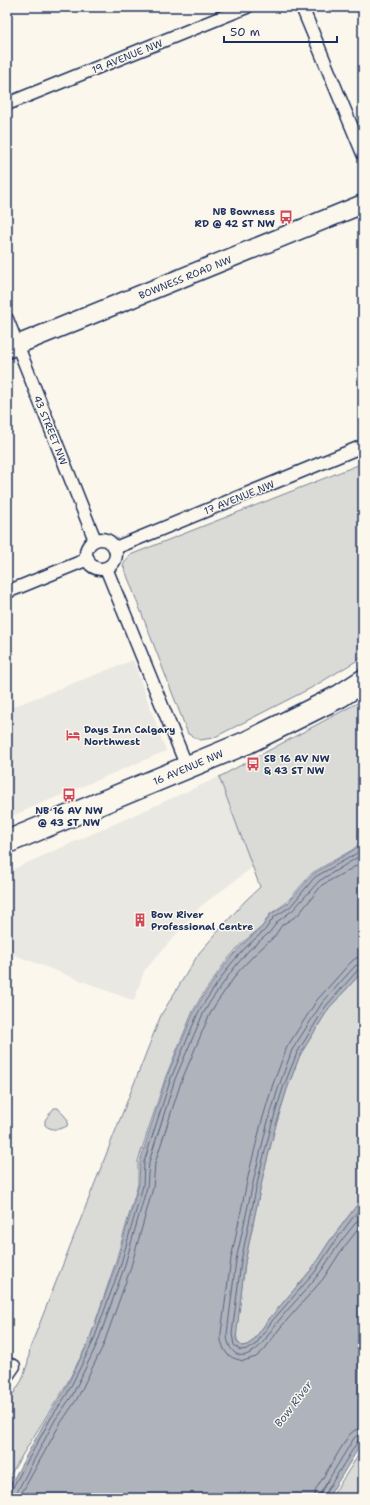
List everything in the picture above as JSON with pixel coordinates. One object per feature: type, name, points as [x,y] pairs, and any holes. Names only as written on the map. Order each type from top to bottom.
[{"type":"highway","name":"16 AVENUE NW","points":[[7,842],[248,742],[340,696],[363,681]]},
{"type":"street","name":"19 AVENUE NW","points":[[7,104],[247,7]]},
{"type":"street","points":[[302,7],[363,154]]},
{"type":"street","name":"BOWNESS ROAD NW","points":[[12,346],[363,204]]},
{"type":"street","name":"43 STREET NW","points":[[7,319],[12,346],[95,540]]},
{"type":"street","name":"17 AVENUE NW","points":[[115,548],[363,446]]},
{"type":"street","points":[[95,540],[105,540],[112,544],[115,548],[116,558],[114,562],[106,568],[102,569],[93,566],[88,559],[87,555],[89,546],[95,540]]},
{"type":"street","points":[[7,592],[88,559]]},
{"type":"street","points":[[106,568],[187,767]]},
{"type":"street","points":[[7,1376],[10,1365]]},
{"type":"shaded area","points":[[363,463],[363,657],[311,688],[213,738],[200,740],[188,734],[123,565],[130,555]]},
{"type":"shaded area","points":[[133,660],[166,751],[7,818],[7,709]]},
{"type":"shaded area","points":[[363,700],[363,841],[352,850],[312,873],[286,903],[270,914],[262,927],[242,943],[226,961],[193,1011],[166,1076],[138,1161],[138,1184],[115,1264],[89,1341],[63,1391],[7,1480],[7,1404],[22,1380],[28,1362],[30,1348],[161,1015],[199,953],[245,901],[260,887],[219,777]]},
{"type":"shaded area","points":[[219,777],[253,867],[201,906],[144,971],[134,1001],[7,952],[7,872]]},
{"type":"shaded area","points":[[363,971],[363,1197],[329,1242],[311,1270],[269,1319],[253,1341],[242,1346],[238,1343],[236,1334],[245,1262],[263,1176],[287,1089],[300,1055],[329,1008]]},
{"type":"shaded area","points":[[54,1108],[58,1108],[68,1120],[67,1126],[56,1129],[45,1125],[45,1120]]},
{"type":"shaded area","points":[[363,1448],[363,1498],[331,1498],[361,1451]]},
{"type":"water","name":"Bow River","points":[[363,843],[363,971],[329,1008],[300,1055],[287,1089],[263,1176],[245,1262],[236,1339],[242,1346],[253,1341],[269,1319],[311,1270],[329,1242],[363,1197],[363,1441],[328,1498],[7,1498],[7,1491],[48,1416],[64,1392],[89,1341],[116,1265],[139,1184],[140,1161],[167,1076],[194,1012],[227,962],[243,944],[262,927],[271,914],[287,904],[313,874]]},
{"type":"place","name":"NB Bowness RD @ 42 ST NW","points":[[286,217]]},
{"type":"place","name":"Days Inn Calgary Northwest","points":[[73,735]]},
{"type":"place","name":"SB 16 AV NW & 43 ST NW","points":[[253,764]]},
{"type":"place","name":"NB 16 AV NW @ 43 ST NW","points":[[69,795]]},
{"type":"place","name":"Bow River Professional Centre","points":[[140,920]]}]
